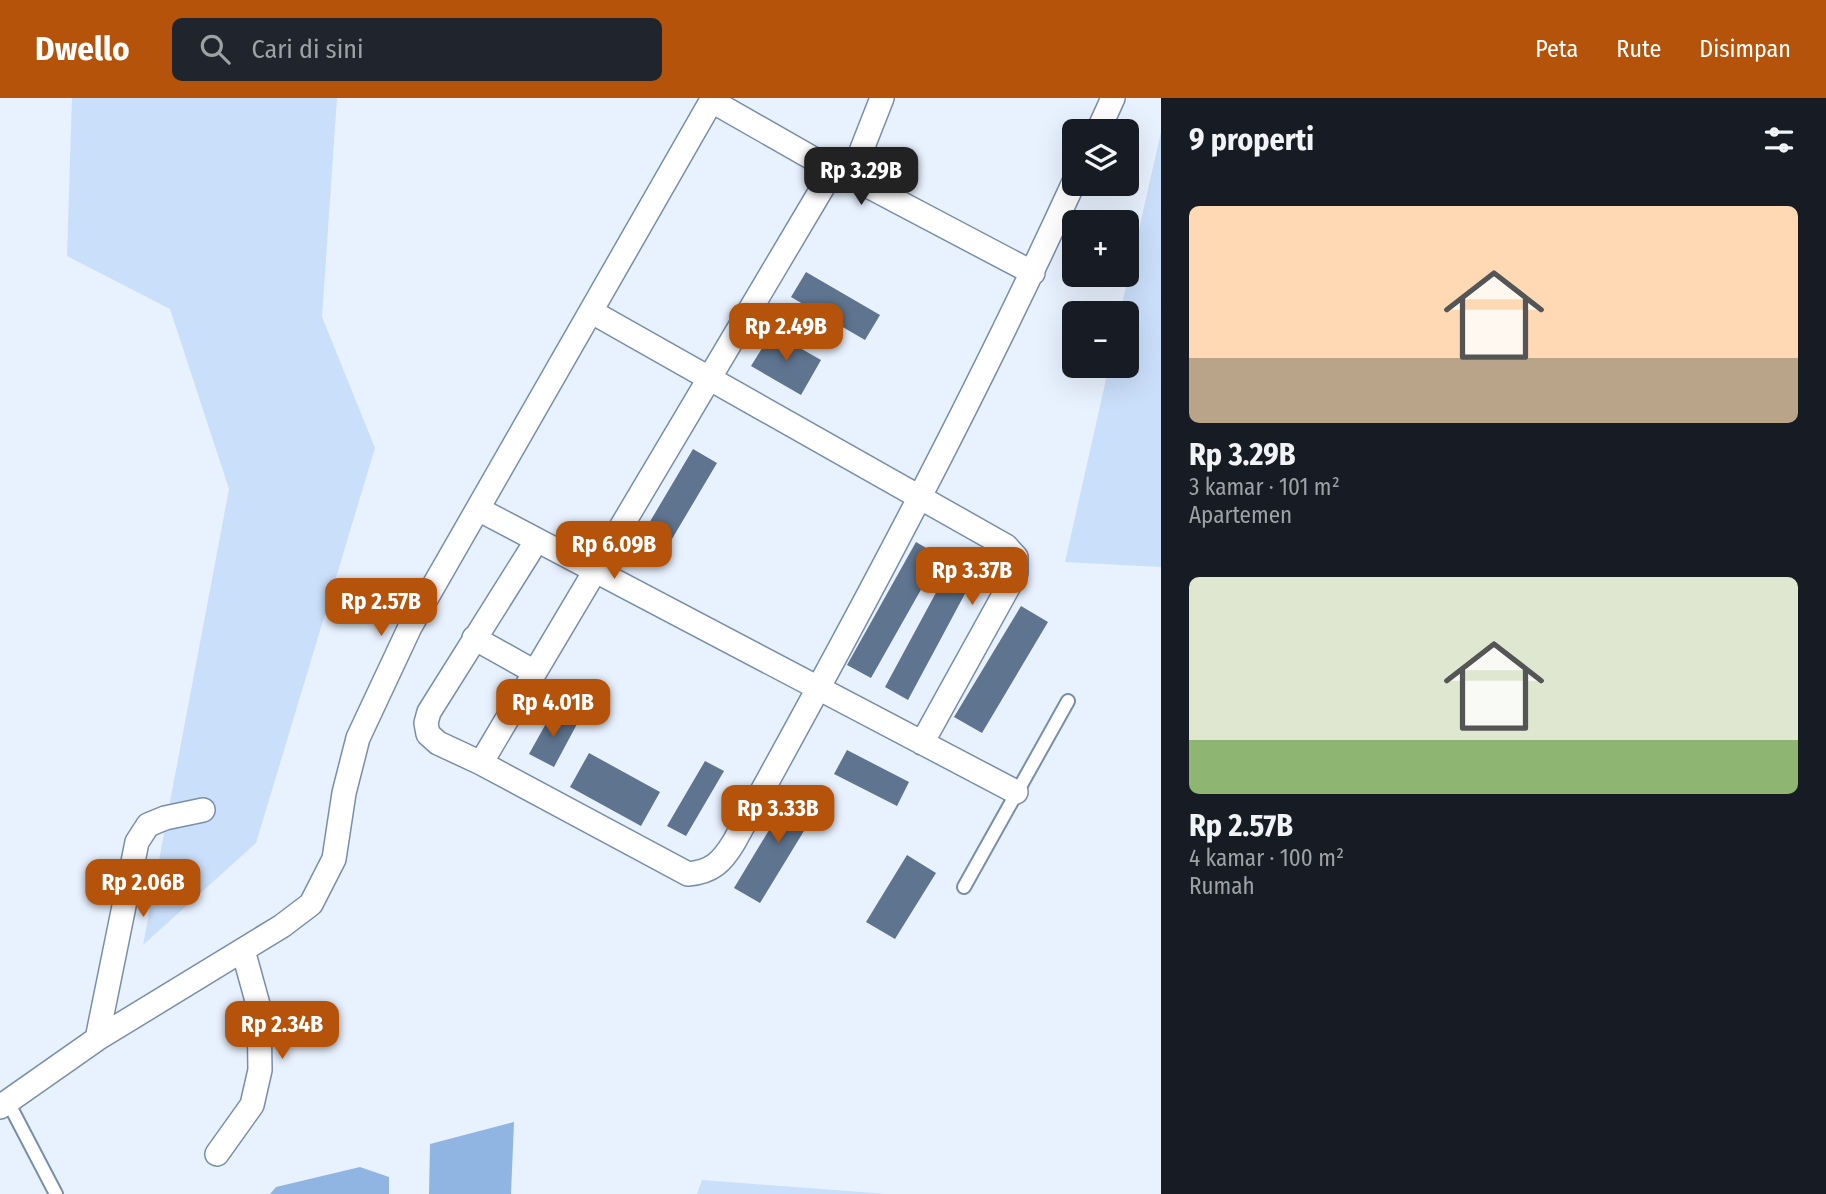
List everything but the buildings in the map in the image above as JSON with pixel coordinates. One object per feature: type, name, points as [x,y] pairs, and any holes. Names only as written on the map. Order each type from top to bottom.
[{"type":"street","points":[[481,763],[708,378],[842,173],[882,98]]},
{"type":"street","points":[[1103,119],[1113,98]]},
{"type":"street","points":[[4,1104],[97,1039],[282,926],[311,904],[334,859],[344,793],[358,738],[410,626],[713,100],[842,173],[1033,273]]},
{"type":"street","points":[[537,540],[429,712],[426,723],[428,734],[438,743],[481,763],[688,874],[709,871],[725,857],[922,498],[1033,273],[1068,196]]},
{"type":"street","points":[[592,312],[1006,546],[1016,557],[1016,573],[922,743]]},
{"type":"street","points":[[478,509],[1016,792]]},
{"type":"street","points":[[474,638],[533,671]]},
{"type":"street","points":[[97,1039],[137,842],[148,825],[165,818],[203,810]]},
{"type":"street","points":[[217,1154],[252,1105],[260,1070],[259,1008],[243,950]]},
{"type":"lane","points":[[964,887],[1068,701]]},
{"type":"lane","points":[[4,1104],[56,1194]]},
{"type":"shaded area","points":[[72,98],[337,98],[322,317],[375,448],[256,843],[143,945],[229,489],[170,309],[67,256]]},
{"type":"shaded area","points":[[1161,132],[1161,567],[1065,562],[1106,378],[1139,378],[1139,301],[1123,301],[1126,287],[1139,287],[1139,229]]},
{"type":"shaded area","points":[[702,1180],[887,1194],[697,1194]]},
{"type":"water","points":[[514,1122],[511,1194],[429,1194],[430,1144]]},
{"type":"water","points":[[360,1167],[389,1177],[389,1194],[270,1194],[276,1187]]}]
